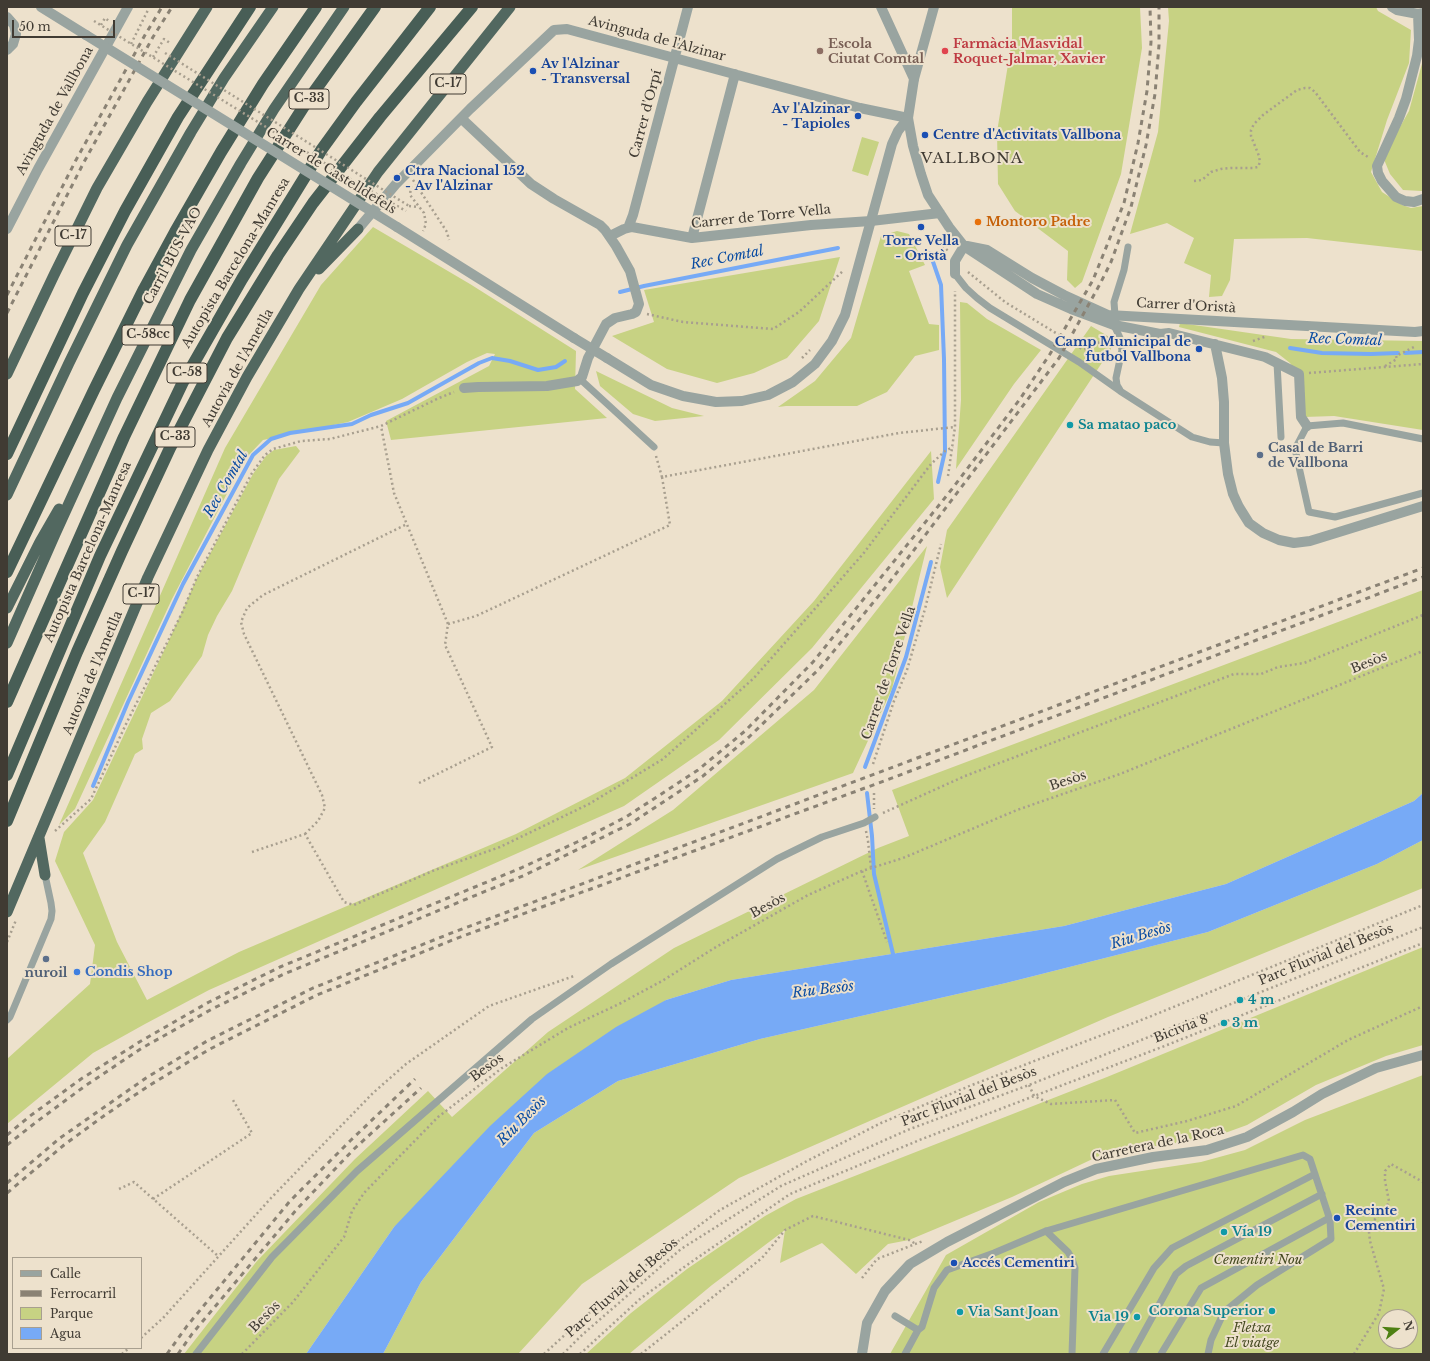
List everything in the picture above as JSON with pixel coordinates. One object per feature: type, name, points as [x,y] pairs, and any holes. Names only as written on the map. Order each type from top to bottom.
[{"type":"highway","name":"C-17","points":[[7,374],[97,188],[147,102],[207,7]]},
{"type":"highway","points":[[7,454],[83,293],[125,211],[178,117],[250,7]]},
{"type":"highway","points":[[7,495],[127,245],[190,132],[224,78],[273,7]]},
{"type":"highway","points":[[7,572],[94,390],[175,232],[258,91],[316,7]]},
{"type":"highway","name":"Carril BUS-VAO","points":[[7,643],[88,461],[146,339],[191,250],[274,109],[344,7]]},
{"type":"highway","name":"C-33","points":[[7,702],[124,438],[194,294],[249,194],[306,103],[375,7]]},
{"type":"highway","name":"Autopista Barcelona-Manresa","points":[[7,775],[100,556],[186,375],[242,279],[322,149],[356,102],[430,7]]},
{"type":"highway","name":"C-33","points":[[7,821],[77,652],[122,551],[170,448],[212,366],[257,289],[295,230],[358,145],[472,7]]},
{"type":"highway","name":"Autovia de l'Ametlla","points":[[7,912],[125,632],[178,512],[208,450],[244,384],[299,289],[343,224],[387,162],[510,7]]},
{"type":"highway","points":[[299,289],[358,229]]},
{"type":"highway","points":[[7,608],[40,542],[88,461]]},
{"type":"highway","points":[[39,837],[45,875]]},
{"type":"street","name":"Carrer de Castelldefels","points":[[41,7],[650,385],[683,396],[716,402],[742,401],[768,394],[793,382],[815,364],[832,341],[845,316],[892,144],[898,131],[908,118]]},
{"type":"street","name":"Avinguda de Vallbona","points":[[7,229],[38,169],[128,7]]},
{"type":"street","name":"Carrer d'Orpí","points":[[628,228],[633,215],[688,7]]},
{"type":"street","points":[[881,7],[914,79]]},
{"type":"street","points":[[908,118],[914,79],[934,7]]},
{"type":"street","points":[[1392,7],[1397,10],[1421,13],[1419,40],[1408,91],[1399,118],[1379,159],[1377,166],[1378,173],[1382,181],[1396,197],[1405,201],[1414,202],[1423,199]]},
{"type":"street","points":[[7,17],[14,25],[16,34],[13,44],[7,50]]},
{"type":"street","name":"Avinguda de l'Alzinar","points":[[358,229],[396,184],[554,30],[567,28],[860,108],[908,118]]},
{"type":"street","points":[[692,238],[735,74]]},
{"type":"street","name":"Carrer d'Oristà","points":[[908,118],[913,146],[928,195],[964,246],[1037,294],[1071,309],[1113,325],[1152,317],[1415,332],[1423,331]]},
{"type":"street","points":[[462,119],[531,184],[600,225],[610,236],[624,260],[637,293],[639,304],[636,312],[615,318],[606,324],[588,358],[585,370],[580,379],[568,383],[547,386],[464,388]]},
{"type":"street","name":"Carrer de Torre Vella","points":[[610,236],[628,228],[640,228],[692,238],[940,213]]},
{"type":"street","points":[[955,274],[955,261],[964,246]]},
{"type":"street","points":[[1152,317],[1168,333]]},
{"type":"street","points":[[1113,325],[1160,334],[1168,333],[1265,357],[1299,374],[1301,417],[1307,426]]},
{"type":"street","points":[[1215,344],[1222,378],[1224,402],[1224,443],[1228,474],[1232,494],[1249,523],[1263,533],[1279,540],[1294,543],[1310,541],[1423,506]]},
{"type":"street","name":"Carretera de la Roca","points":[[862,1354],[867,1323],[885,1290],[910,1264],[947,1242],[1064,1182],[1096,1169],[1153,1157],[1207,1150],[1247,1137],[1294,1112],[1322,1094],[1376,1068],[1423,1055]]},
{"type":"lane","points":[[1120,391],[1116,378],[1122,350],[1120,338],[1113,325],[1114,302],[1124,270],[1128,247]]},
{"type":"lane","points":[[955,274],[966,288],[990,308],[1079,362],[1120,391],[1192,437],[1210,442],[1224,443]]},
{"type":"lane","points":[[1277,363],[1281,437]]},
{"type":"lane","points":[[580,379],[654,447]]},
{"type":"lane","points":[[1423,439],[1343,423],[1307,426],[1295,449],[1309,512],[1335,517],[1423,493]]},
{"type":"lane","points":[[196,1354],[272,1257],[357,1171],[532,1020],[611,964],[778,859],[822,837],[864,823],[875,817]]},
{"type":"lane","points":[[7,1020],[10,1017],[51,919],[51,907],[45,875]]},
{"type":"lane","points":[[905,1354],[918,1330],[922,1327],[934,1288],[947,1270],[994,1253],[1046,1231],[1303,1155],[1310,1158],[1329,1218],[1331,1239],[1257,1285],[1224,1312],[1211,1340],[1208,1354]]},
{"type":"lane","points":[[1103,1354],[1154,1268],[1172,1248],[1315,1174]]},
{"type":"lane","points":[[1132,1354],[1176,1274],[1186,1266],[1322,1194]]},
{"type":"lane","points":[[1161,1354],[1201,1288],[1329,1218]]},
{"type":"lane","points":[[1046,1231],[1068,1252],[1075,1268],[1072,1354]]},
{"type":"lane","points":[[895,1316],[918,1330]]},
{"type":"path","points":[[131,44],[148,10],[148,7]]},
{"type":"path","points":[[101,25],[105,18]]},
{"type":"path","name":"Carrer de Castelldefels","points":[[94,21],[352,180],[406,211]]},
{"type":"path","points":[[153,57],[164,39],[170,43]]},
{"type":"path","name":"Carrer de Castelldefels","points":[[165,53],[409,206],[420,207]]},
{"type":"path","points":[[1194,181],[1202,180],[1211,172],[1221,169],[1258,167],[1260,162],[1259,156],[1250,130],[1263,115],[1298,90],[1305,88],[1310,88],[1315,92],[1360,152],[1369,157],[1379,159]]},
{"type":"path","points":[[412,179],[447,232],[448,240]]},
{"type":"path","name":"Carrer de Castelldefels","points":[[410,195],[424,213],[426,224],[423,232]]},
{"type":"path","points":[[385,208],[396,196]]},
{"type":"path","points":[[936,238],[955,261],[1005,302],[1082,349],[1088,349],[1113,325]]},
{"type":"path","points":[[846,275],[848,268]]},
{"type":"path","points":[[636,312],[683,322],[773,330],[799,312],[844,270]]},
{"type":"path","points":[[948,476],[955,427],[955,274]]},
{"type":"path","points":[[1251,342],[1271,334]]},
{"type":"path","points":[[799,362],[813,346]]},
{"type":"path","points":[[1385,367],[1397,359],[1396,356],[1416,346]]},
{"type":"path","points":[[1299,374],[1423,364]]},
{"type":"path","points":[[55,827],[52,834],[91,800],[182,613],[197,576],[252,473],[265,455],[273,449],[301,442],[330,438],[381,426],[439,398],[464,388]]},
{"type":"path","points":[[381,426],[394,493],[448,624],[445,645],[492,746],[419,783]]},
{"type":"path","points":[[662,477],[898,432],[955,427]]},
{"type":"path","points":[[448,624],[476,616],[670,525],[662,477],[654,447]]},
{"type":"path","points":[[305,834],[344,902],[354,905],[435,870],[500,847],[589,804],[663,759],[754,678],[863,554],[931,464],[953,447]]},
{"type":"path","points":[[252,852],[305,834],[318,821],[325,808],[322,795],[244,634],[241,622],[247,608],[263,595],[407,524]]},
{"type":"path","name":"Carrer de Torre Vella","points":[[873,764],[891,708],[914,646],[941,544]]},
{"type":"path","points":[[874,793],[875,817],[965,776],[1234,674],[1261,674],[1278,667],[1304,664],[1423,615]]},
{"type":"path","name":"Besòs","points":[[242,1354],[293,1302],[344,1237],[352,1211],[364,1193],[438,1117],[502,1068],[568,1028],[621,1003],[662,981],[716,947],[808,895],[862,871],[903,858],[1017,810],[1120,774],[1423,651]]},
{"type":"path","points":[[867,834],[871,868]]},
{"type":"path","points":[[862,871],[887,942]]},
{"type":"path","points":[[544,1354],[642,1268],[720,1210],[807,1161],[881,1122],[972,1085],[1149,1017],[1423,905]]},
{"type":"path","name":"Parc Fluvial del Besòs","points":[[563,1354],[582,1335],[681,1249],[781,1186],[910,1129],[1029,1085],[1423,927]]},
{"type":"path","name":"Bicivia 8","points":[[1034,1096],[1162,1047],[1423,943]]},
{"type":"path","points":[[142,1337],[163,1318],[271,1198],[373,1093],[406,1064],[489,1006],[575,976]]},
{"type":"path","points":[[1029,1085],[1034,1096],[1051,1104],[1115,1100],[1135,1133],[1187,1121],[1236,1106],[1348,1040],[1423,1006]]},
{"type":"path","name":"Parc Fluvial del Besòs","points":[[580,1354],[640,1299],[686,1265],[790,1194],[922,1139],[1034,1096]]},
{"type":"path","points":[[153,1199],[252,1133],[233,1100]]},
{"type":"path","points":[[1354,1354],[1379,1313],[1384,1289],[1370,1241],[1369,1232],[1372,1222],[1386,1209],[1389,1200],[1385,1181],[1385,1171],[1392,1164],[1423,1182]]},
{"type":"path","points":[[119,1189],[134,1182],[218,1256]]},
{"type":"path","points":[[642,1354],[762,1258],[785,1230],[813,1216],[909,1240],[916,1244]]},
{"type":"path","points":[[862,1278],[877,1259],[924,1241]]},
{"type":"green space","points":[[1012,7],[1140,7],[1142,48],[1121,174],[1082,282],[1075,288],[1067,280],[1068,251],[1015,211],[998,184],[997,132],[1012,40]]},
{"type":"green space","points":[[1168,7],[1376,7],[1378,11],[1411,30],[1409,63],[1387,120],[1371,172],[1382,192],[1402,205],[1411,208],[1423,206],[1423,251],[1307,238],[1234,239],[1230,280],[1222,296],[1209,297],[1211,275],[1184,263],[1194,238],[1167,223],[1130,234],[1158,132],[1169,21]]},
{"type":"green space","points":[[1423,60],[1423,189],[1422,191],[1403,190],[1390,174],[1383,157],[1409,111]]},
{"type":"green space","points":[[862,137],[879,142],[868,176],[852,171]]},
{"type":"green space","points":[[373,227],[470,284],[576,351],[575,389],[607,418],[391,440],[386,421],[489,366],[495,354],[487,353],[467,362],[402,399],[348,422],[263,440],[245,459],[172,599],[75,809],[59,825],[225,448],[321,285]]},
{"type":"green space","points":[[897,231],[909,234],[925,265],[909,271],[929,324],[939,325],[939,350],[915,356],[887,392],[857,406],[778,407],[815,381],[851,338],[881,236]]},
{"type":"green space","points":[[840,257],[819,321],[787,358],[754,373],[717,383],[667,369],[612,336],[654,322],[644,290]]},
{"type":"green space","points":[[960,302],[967,303],[987,319],[1041,350],[1014,384],[956,469],[961,400]]},
{"type":"green space","points":[[1180,323],[1291,339],[1423,341],[1423,430],[1334,416],[1304,417],[1300,377],[1290,363],[1276,352],[1179,327]]},
{"type":"green space","points":[[1091,326],[1111,338],[1111,349],[947,598],[940,567],[947,530]]},
{"type":"green space","points":[[596,371],[672,408],[704,416],[655,421],[633,414],[600,386]]},
{"type":"green space","points":[[296,446],[300,451],[279,479],[232,591],[208,635],[202,656],[170,701],[151,713],[142,739],[143,749],[135,754],[105,822],[83,853],[117,942],[147,1000],[239,952],[516,834],[625,778],[722,701],[814,601],[931,451],[934,499],[812,648],[719,740],[624,806],[209,990],[93,1053],[7,1124],[7,1059],[90,984],[95,945],[55,861],[64,832],[93,800],[197,578],[253,474],[266,456],[274,450]]},
{"type":"green space","points":[[927,546],[892,689],[853,773],[578,870],[673,810],[814,690]]},
{"type":"green space","points":[[1423,590],[1423,793],[1414,801],[1226,884],[1064,926],[731,980],[666,1000],[394,1227],[306,1354],[184,1354],[257,1261],[355,1159],[428,1091],[452,1117],[548,1032],[674,948],[878,848],[909,836],[892,790]]},
{"type":"green space","points":[[1423,840],[1423,888],[1108,1017],[739,1178],[582,1284],[518,1354],[383,1354],[421,1282],[534,1133],[618,1081],[760,1039],[1006,983],[1208,932],[1377,864]]},
{"type":"green space","points":[[1423,947],[1423,1045],[1386,1056],[1316,1085],[1247,1125],[1214,1137],[1101,1155],[1012,1197],[909,1240],[888,1244],[856,1274],[822,1243],[780,1263],[785,1230],[712,1285],[629,1354],[586,1354],[631,1313],[687,1269],[765,1216],[796,1199],[1107,1077]]},
{"type":"green space","name":"Cementiri Nou","points":[[1423,1075],[1423,1354],[890,1354],[946,1255],[1039,1202],[1082,1184],[1109,1176],[1201,1162],[1245,1150],[1305,1120]]},
{"type":"water","name":"Riu Besòs","points":[[1423,793],[1423,840],[1377,864],[1208,932],[1006,983],[760,1039],[618,1081],[534,1133],[421,1282],[383,1354],[306,1354],[394,1227],[490,1126],[547,1074],[616,1027],[666,1000],[731,980],[1064,926],[1226,884],[1414,801]]},
{"type":"waterway","name":"Rec Comtal","points":[[620,292],[838,248]]},
{"type":"waterway","points":[[930,253],[941,285],[944,359],[945,451],[938,482]]},
{"type":"waterway","name":"Rec Comtal","points":[[1290,348],[1322,353],[1398,353]]},
{"type":"waterway","name":"Rec Comtal","points":[[1405,353],[1423,352]]},
{"type":"waterway","name":"Rec Comtal","points":[[93,786],[128,702],[183,584],[253,455],[271,439],[290,433],[352,424],[371,415],[408,403],[479,363],[492,358],[510,361],[538,370],[556,367],[565,361]]},
{"type":"waterway","points":[[865,767],[906,657],[931,562]]},
{"type":"waterway","points":[[867,793],[872,836],[874,874],[894,958]]},
{"type":"railway","points":[[7,295],[76,160],[162,7]]},
{"type":"railway","points":[[7,313],[84,162],[153,37],[172,7]]},
{"type":"railway","points":[[7,1135],[30,1116],[81,1079],[141,1041],[209,1002],[280,967],[521,868],[577,842],[626,817],[698,770],[745,731],[813,662],[952,489],[1020,399],[1050,354],[1093,280],[1124,203],[1138,143],[1147,91],[1151,42],[1150,7]]},
{"type":"railway","points":[[7,1145],[85,1086],[142,1048],[212,1009],[284,974],[525,875],[630,824],[703,776],[749,737],[820,668],[889,583],[1059,358],[1100,284],[1111,262],[1131,207],[1146,145],[1155,94],[1159,45],[1159,7]]},
{"type":"railway","points":[[7,1183],[60,1138],[146,1078],[207,1041],[313,988],[454,932],[1423,568]]},
{"type":"railway","points":[[7,1193],[64,1145],[150,1085],[210,1049],[317,995],[455,939],[884,781],[1423,577]]},
{"type":"railway","points":[[167,1354],[187,1326],[290,1201],[415,1079]]},
{"type":"railway","points":[[178,1354],[192,1334],[297,1209],[354,1149],[421,1088]]},
{"type":"place","name":"Escola Ciutat Comtal","points":[[820,51]]},
{"type":"place","name":"Farmàcia Masvidal Roquet-Jalmar, Xavier","points":[[945,51]]},
{"type":"place","name":"Av l'Alzinar - Transversal","points":[[533,71]]},
{"type":"place","name":"Av l'Alzinar - Tapioles","points":[[858,116]]},
{"type":"place","name":"Centre d'Activitats Vallbona","points":[[925,135]]},
{"type":"place","name":"Ctra Nacional 152 - Av l'Alzinar","points":[[397,178]]},
{"type":"place","name":"Montoro Padre","points":[[978,222]]},
{"type":"place","name":"Torre Vella - Oristà","points":[[921,227]]},
{"type":"place","name":"Camp Municipal de futbol Vallbona","points":[[1199,349]]},
{"type":"place","name":"Sa matao paco","points":[[1070,425]]},
{"type":"place","name":"Casal de Barri de Vallbona","points":[[1260,455]]},
{"type":"place","name":"nuroil","points":[[46,959]]},
{"type":"place","name":"Condis Shop","points":[[77,972]]},
{"type":"place","name":"4 m","points":[[1240,1000]]},
{"type":"place","name":"3 m","points":[[1224,1023]]},
{"type":"place","name":"Recinte Cementiri","points":[[1337,1218]]},
{"type":"place","name":"Vía 19","points":[[1224,1232]]},
{"type":"place","name":"Accés Cementiri","points":[[954,1263]]},
{"type":"place","name":"Corona Superior","points":[[1272,1311]]},
{"type":"place","name":"Via Sant Joan","points":[[960,1312]]},
{"type":"place","name":"Via 19","points":[[1137,1317]]},
{"type":"district","name":"VALLBONA","points":[[972,159]]},
{"type":"park label","name":"Fletxa El viatge","points":[[1252,1336]]}]
